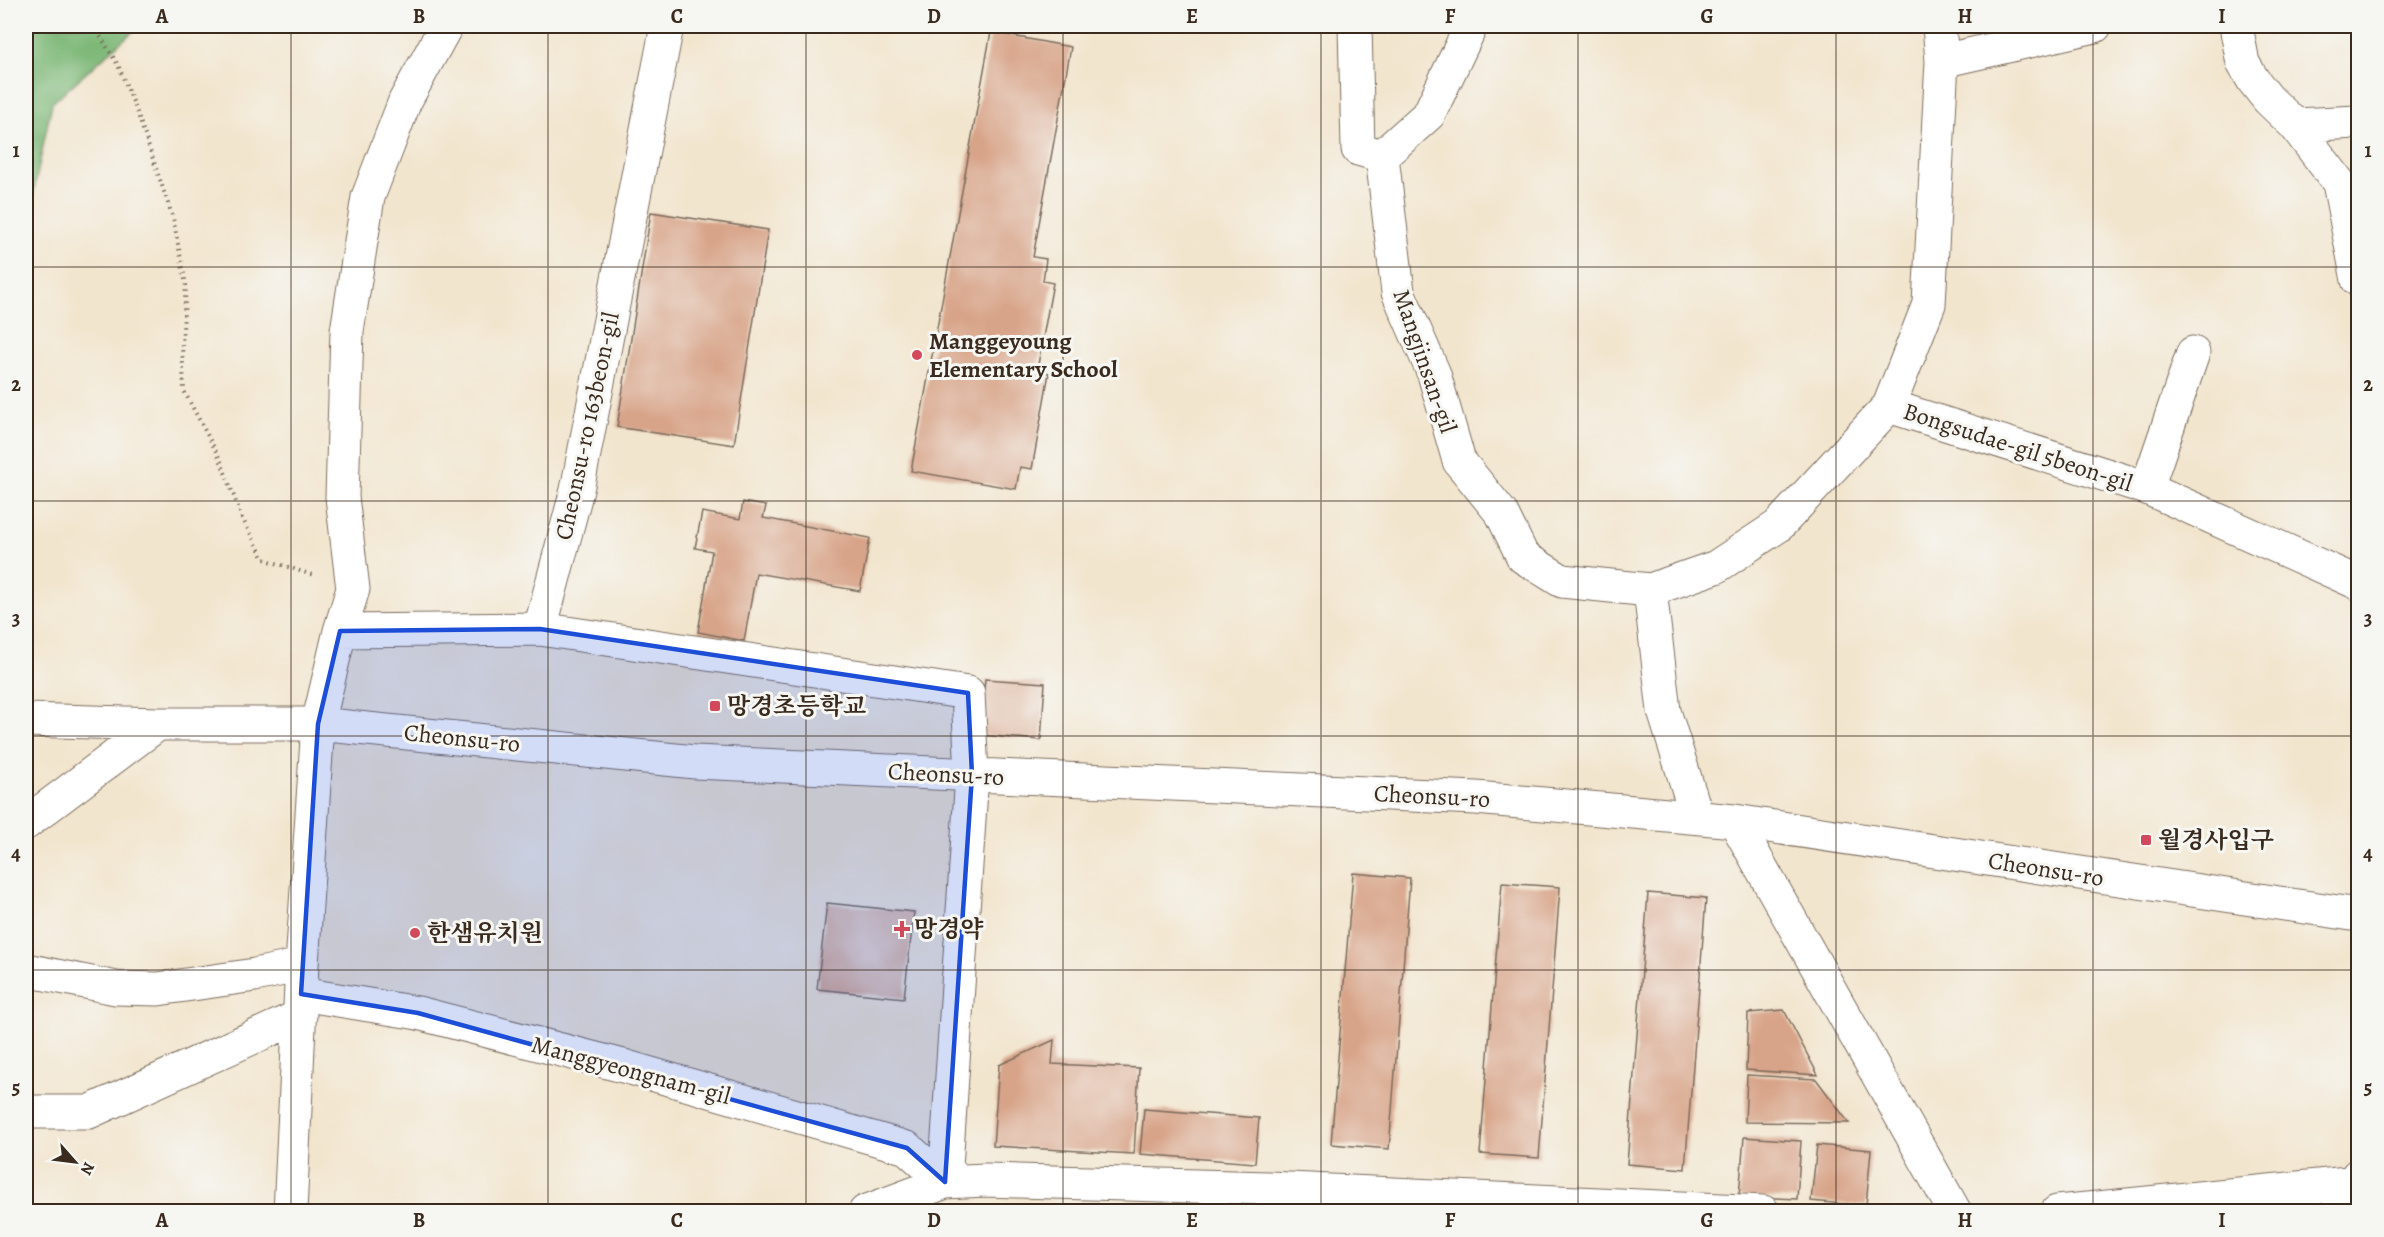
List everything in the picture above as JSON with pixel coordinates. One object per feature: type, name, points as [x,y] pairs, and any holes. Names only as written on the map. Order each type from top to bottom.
[{"type":"street","points":[[290,1212],[318,724],[340,631],[353,589],[342,497],[347,331],[368,197],[405,101],[446,26]]},
{"type":"street","name":"Cheonsu-ro 163beon-gil","points":[[540,629],[577,490],[667,26]]},
{"type":"street","points":[[1355,26],[1358,149],[1382,156],[1429,114],[1471,26]]},
{"type":"street","points":[[1697,817],[1664,711],[1650,590],[1716,567],[1778,526],[1889,406],[1929,304],[1942,61],[1939,26]]},
{"type":"street","points":[[1942,61],[2095,26]]},
{"type":"street","points":[[2236,26],[2242,63],[2268,99],[2295,125],[2339,183],[2358,280]]},
{"type":"street","points":[[2295,125],[2358,122]]},
{"type":"street","name":"Mangjinsan-gil","points":[[1382,156],[1398,292],[1434,374],[1459,461],[1502,514],[1523,557],[1562,581],[1650,590]]},
{"type":"street","name":"Bongsudae-gil 5beon-gil","points":[[2147,488],[2193,353]]},
{"type":"street","name":"Bongsudae-gil 5beon-gil","points":[[1889,406],[2147,488],[2358,583]]},
{"type":"street","points":[[340,631],[540,629],[968,693],[972,776],[943,1197]]},
{"type":"street","name":"Cheonsu-ro","points":[[26,720],[158,724],[318,724],[695,762],[1476,798],[1735,821],[2358,915]]},
{"type":"street","points":[[26,823],[158,724]]},
{"type":"street","points":[[1735,821],[1955,1212]]},
{"type":"street","name":"Manggyeongnam-gil","points":[[26,970],[116,988],[158,989],[255,975],[301,992],[418,1013],[627,1067],[908,1148],[943,1197]]},
{"type":"street","points":[[26,1112],[90,1112],[301,992]]},
{"type":"street","points":[[865,1212],[943,1197],[985,1180],[1257,1187],[1520,1206],[1763,1212]]},
{"type":"street","points":[[2057,1212],[2357,1180]]},
{"type":"street","points":[[2337,1212],[2357,1180]]},
{"type":"path","points":[[94,26],[118,65],[128,87],[173,218],[186,285],[182,344],[184,391],[220,459],[242,518],[264,559],[353,589]]},
{"type":"highlighted area","points":[[540,629],[968,693],[972,775],[945,1182],[907,1148],[418,1013],[301,994],[318,724],[340,631]]},
{"type":"green space","points":[[26,26],[139,26],[52,103],[26,228]]},
{"type":"building","points":[[991,32],[1071,47],[1033,257],[1046,259],[1043,281],[1053,283],[1037,370],[1049,373],[1032,469],[1020,467],[1016,489],[911,471]]},
{"type":"building","points":[[651,212],[768,230],[734,445],[617,427]]},
{"type":"building","points":[[743,502],[766,506],[763,518],[870,538],[860,591],[756,573],[744,641],[698,632],[712,551],[695,548],[702,512],[740,519]]},
{"type":"building","points":[[985,679],[1045,683],[1041,740],[980,735]]},
{"type":"building","points":[[1353,873],[1410,878],[1389,1149],[1331,1144]]},
{"type":"building","points":[[1502,883],[1560,887],[1539,1158],[1480,1154]]},
{"type":"building","points":[[1648,893],[1706,898],[1685,1169],[1627,1164]]},
{"type":"building","points":[[827,903],[914,912],[904,998],[817,989]]},
{"type":"building","points":[[1784,1010],[1818,1075],[1746,1070],[1748,1013]]},
{"type":"building","points":[[1054,1040],[1052,1064],[1139,1068],[1134,1154],[993,1146],[999,1065]]},
{"type":"building","points":[[1747,1075],[1816,1079],[1849,1123],[1745,1122]]},
{"type":"building","points":[[1144,1109],[1259,1118],[1255,1163],[1140,1154]]},
{"type":"building","points":[[1744,1137],[1801,1141],[1797,1199],[1739,1196]]},
{"type":"building","points":[[1817,1145],[1871,1150],[1866,1206],[1811,1201]]},
{"type":"place","name":"Manggeyoung Elementary School","points":[[917,355]]},
{"type":"place","name":"망경초등학교","points":[[715,706]]},
{"type":"place","name":"월경사입구","points":[[2146,840]]},
{"type":"place","name":"망경약","points":[[902,929]]},
{"type":"place","name":"한샘유치원","points":[[415,933]]}]
